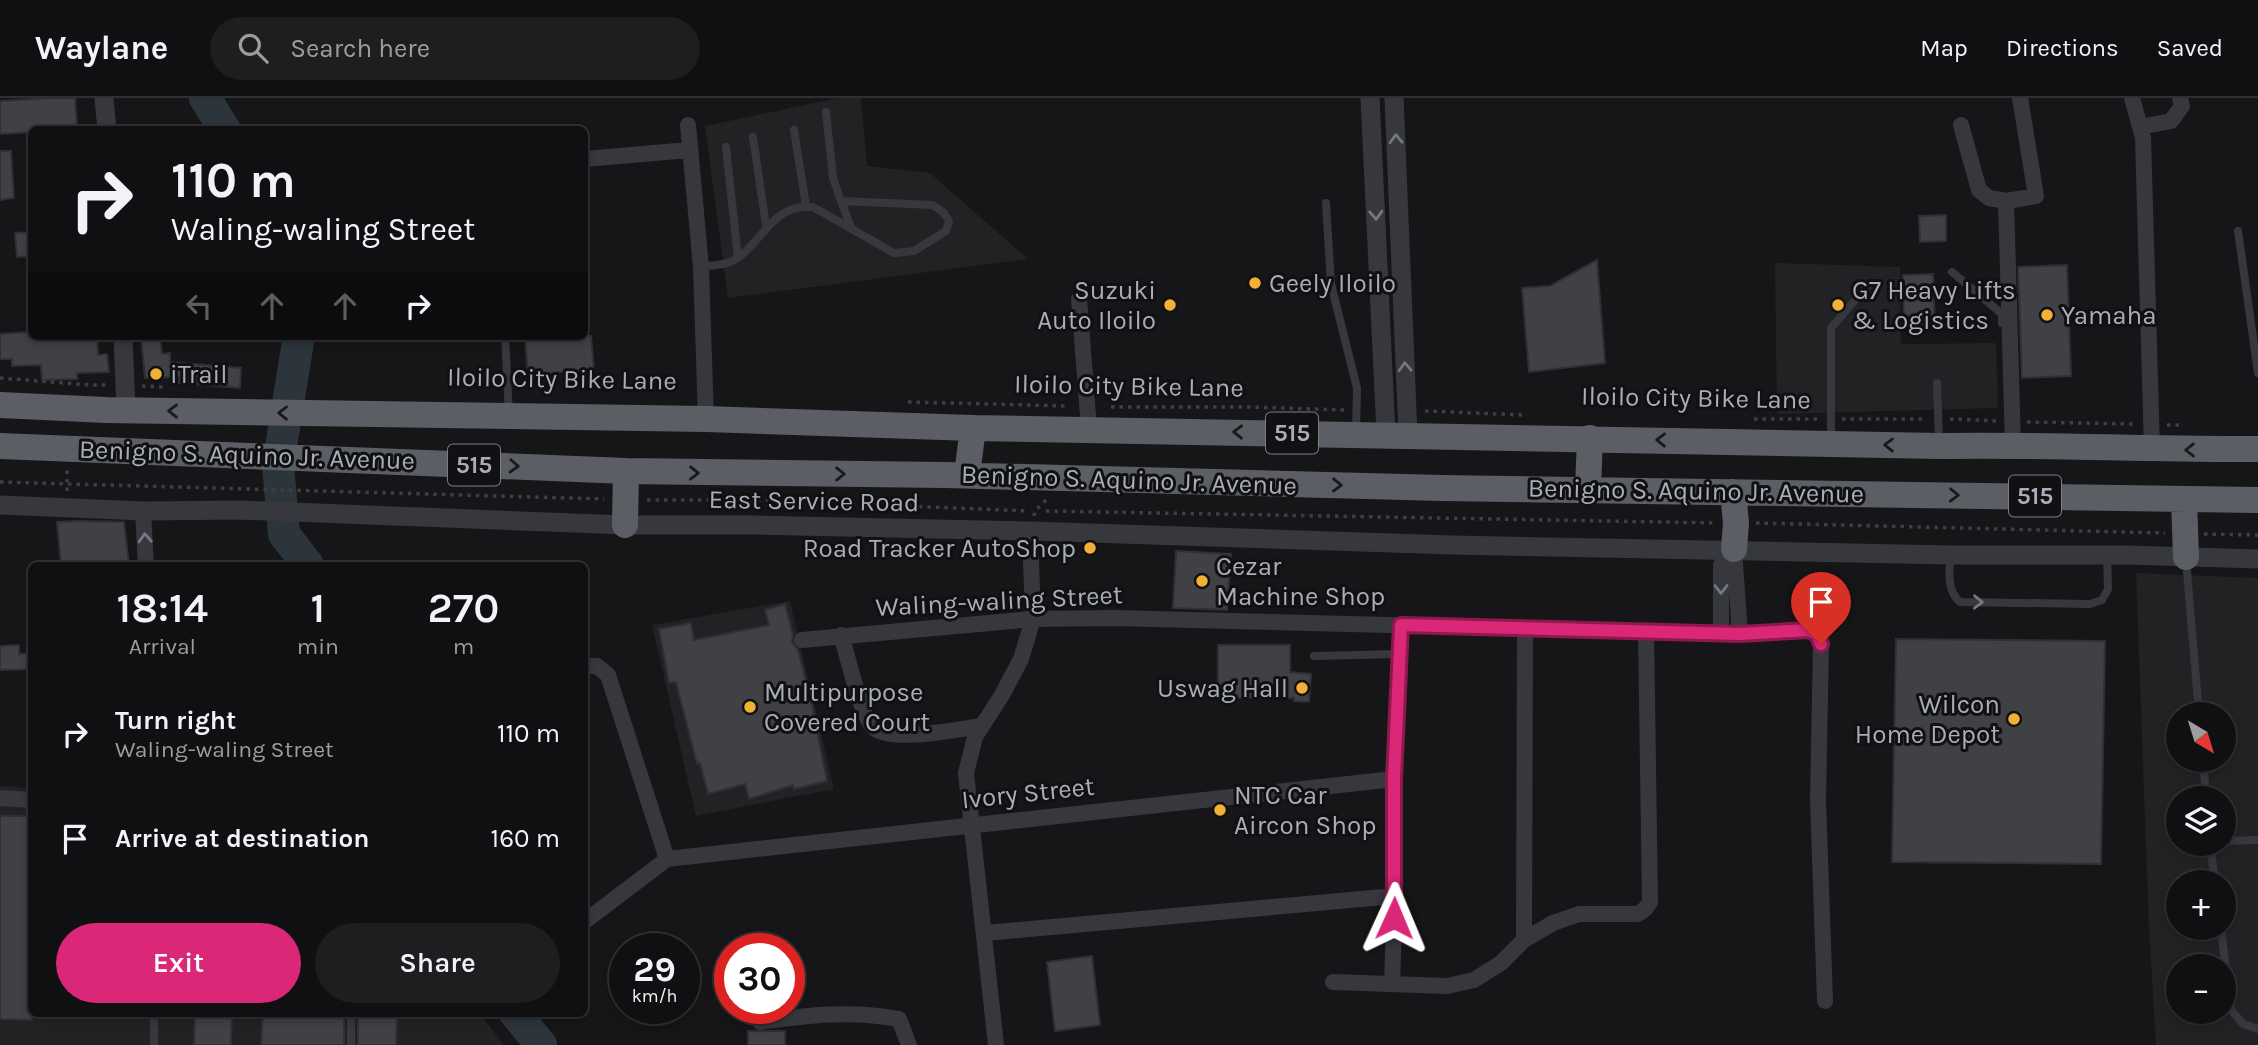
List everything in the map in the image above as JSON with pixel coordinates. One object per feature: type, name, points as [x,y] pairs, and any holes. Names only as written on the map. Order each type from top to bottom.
[{"type":"highway","name":"Benigno S. Aquino Jr. Avenue","points":[[0,405],[126,397],[241,412],[706,419],[973,428],[1089,418],[1356,423],[1590,439],[1831,432],[1939,446],[2009,433],[2152,437],[2258,449]]},
{"type":"highway","points":[[967,475],[973,428]]},
{"type":"highway","points":[[1588,489],[1590,439]]},
{"type":"highway","name":"Benigno S. Aquino Jr. Avenue","points":[[0,446],[626,471],[967,475],[1442,488],[2258,500]]},
{"type":"highway","points":[[626,471],[626,512]]},
{"type":"highway","points":[[1733,492],[1735,536]]},
{"type":"highway","points":[[2184,499],[2185,545]]},
{"type":"street","points":[[104,98],[107,126]]},
{"type":"street","points":[[1370,98],[1400,426]]},
{"type":"street","points":[[1394,98],[1400,426]]},
{"type":"street","points":[[1961,125],[1979,190],[1989,198],[2006,201],[2036,196],[2020,98]]},
{"type":"street","points":[[2132,98],[2143,138],[2152,437]]},
{"type":"street","points":[[2140,127],[2171,121],[2182,106],[2180,98]]},
{"type":"street","points":[[688,125],[701,267],[706,419]]},
{"type":"street","points":[[588,159],[690,150]]},
{"type":"street","points":[[2006,201],[2009,433]]},
{"type":"street","points":[[1079,299],[1089,418]]},
{"type":"street","points":[[123,340],[126,397]]},
{"type":"street","name":"East Service Road","points":[[0,505],[319,513],[626,512],[757,525],[1466,545],[1735,536],[1950,555],[2107,555],[2185,545],[2258,559]]},
{"type":"street","points":[[143,510],[146,562]]},
{"type":"street","points":[[996,1045],[973,824],[965,774],[975,737],[1021,659],[1033,619],[1030,531]]},
{"type":"street","points":[[1721,633],[1721,565],[1735,536]]},
{"type":"street","points":[[1735,536],[1740,634]]},
{"type":"street","name":"Waling-waling Street","points":[[802,640],[1033,619],[1114,618],[1740,634],[1808,630],[1817,634],[1821,644],[1818,800],[1825,1001]]},
{"type":"street","points":[[1392,984],[1395,896],[1394,779],[1401,625]]},
{"type":"street","points":[[1524,940],[1525,629]]},
{"type":"street","points":[[1334,982],[1447,986],[1474,980],[1501,963],[1524,940],[1553,923],[1578,914],[1637,914],[1645,909],[1650,902],[1646,631]]},
{"type":"street","points":[[841,635],[864,712],[872,727],[882,733],[907,735],[982,726]]},
{"type":"street","points":[[588,666],[597,666],[608,675],[667,859],[588,919]]},
{"type":"street","name":"Ivory Street","points":[[667,859],[1394,779]]},
{"type":"street","points":[[0,798],[28,800]]},
{"type":"street","points":[[985,933],[1395,896]]},
{"type":"street","points":[[805,1016],[870,1014],[899,1019],[909,1045]]},
{"type":"lane","points":[[826,112],[833,178],[850,227]]},
{"type":"lane","points":[[794,130],[806,206]]},
{"type":"lane","points":[[753,136],[766,226]]},
{"type":"lane","points":[[726,146],[738,258]]},
{"type":"lane","points":[[701,267],[738,258],[778,216],[806,206],[813,207],[886,251],[894,253],[914,251],[946,231],[949,221],[933,205],[841,201]]},
{"type":"lane","points":[[1326,203],[1331,284],[1357,388],[1356,423]]},
{"type":"lane","points":[[2238,231],[2258,373]]},
{"type":"lane","points":[[1952,271],[2002,314],[2009,433]]},
{"type":"lane","points":[[1831,432],[1831,328],[1868,285]]},
{"type":"lane","points":[[505,340],[509,417]]},
{"type":"lane","points":[[1937,383],[1939,446]]},
{"type":"lane","points":[[2185,545],[2198,702]]},
{"type":"lane","points":[[1950,555],[1950,586],[1953,596],[1960,602],[2090,604],[2102,600],[2108,589],[2107,555]]},
{"type":"lane","points":[[1314,656],[1400,654]]},
{"type":"lane","points":[[2236,841],[2258,840]]},
{"type":"lane","points":[[2222,940],[2231,1010],[2243,1024],[2258,1029]]},
{"type":"lane","points":[[154,1045],[155,1017]]},
{"type":"lane","points":[[351,1017],[351,1045]]},
{"type":"path","points":[[0,378],[90,385],[126,397],[178,388]]},
{"type":"path","name":"Iloilo City Bike Lane","points":[[899,402],[941,402],[1089,418],[1249,407],[1356,423]]},
{"type":"path","points":[[1400,426],[1532,415]]},
{"type":"path","name":"Iloilo City Bike Lane","points":[[1749,419],[1831,432],[1938,418],[2009,433],[2152,437],[2192,425]]},
{"type":"path","points":[[67,469],[67,476]]},
{"type":"path","points":[[0,482],[321,492],[626,512],[759,500],[1735,536],[2185,545],[2258,535]]},
{"type":"shaded area","points":[[838,98],[861,98],[867,166],[930,173],[1028,259],[728,298],[705,126]]},
{"type":"shaded area","name":"G7 Heavy Lifts & Logistics","points":[[1775,263],[1900,267],[1901,344],[1996,343],[1998,408],[1777,414]]},
{"type":"shaded area","points":[[2136,573],[2258,578],[2258,1045],[2156,1045]]},
{"type":"shaded area","points":[[790,601],[834,789],[696,816],[652,625]]},
{"type":"shaded area","points":[[0,786],[28,788],[28,1017],[482,1017],[504,1045],[0,1045]]},
{"type":"building","points":[[75,98],[77,126],[28,126],[28,132],[0,134],[0,101]]},
{"type":"building","points":[[0,151],[11,151],[14,198],[0,200]]},
{"type":"building","points":[[1946,215],[1946,241],[1920,242],[1919,216]]},
{"type":"building","points":[[28,232],[28,256],[17,257],[15,233]]},
{"type":"building","points":[[1597,260],[1605,363],[1529,372],[1522,288],[1550,286]]},
{"type":"building","points":[[2067,265],[2071,376],[2022,378],[2018,267]]},
{"type":"building","points":[[1933,274],[1935,325],[1904,326],[1903,275]]},
{"type":"building","points":[[28,332],[28,340],[97,340],[98,355],[107,354],[109,372],[77,373],[77,379],[42,380],[41,365],[12,366],[12,359],[0,359],[0,334]]},
{"type":"building","points":[[588,336],[591,336],[594,369],[528,375],[525,340],[588,340]]},
{"type":"building","points":[[141,340],[160,340],[162,354],[170,353],[170,362],[241,368],[240,388],[179,383],[179,377],[145,378]]},
{"type":"building","points":[[57,522],[124,522],[129,562],[61,562]]},
{"type":"building","name":"Cezar Machine Shop","points":[[1176,551],[1231,554],[1227,610],[1173,608]]},
{"type":"building","points":[[785,604],[793,635],[792,642],[798,650],[812,704],[827,781],[794,789],[793,785],[749,799],[745,784],[708,794],[700,763],[697,764],[676,682],[669,683],[659,629],[691,623],[694,640],[769,625],[765,610]]},
{"type":"building","points":[[1896,639],[2105,641],[2101,864],[1892,862]]},
{"type":"building","points":[[19,645],[19,654],[28,653],[28,669],[0,670],[0,646]]},
{"type":"building","points":[[1218,645],[1290,645],[1290,672],[1311,674],[1309,702],[1294,701],[1294,698],[1218,698]]},
{"type":"building","points":[[0,816],[28,816],[28,1017],[32,1017],[32,1020],[0,1019]]},
{"type":"building","points":[[1092,956],[1100,1025],[1055,1031],[1047,962]]},
{"type":"building","points":[[195,1017],[232,1017],[231,1045],[194,1045]]},
{"type":"building","points":[[263,1017],[344,1017],[344,1045],[261,1045]]},
{"type":"building","points":[[358,1017],[397,1017],[396,1045],[358,1045]]},
{"type":"building","points":[[748,1031],[785,1031],[785,1045],[748,1045]]},
{"type":"waterway","points":[[205,98],[222,126]]},
{"type":"waterway","points":[[298,340],[278,465],[284,534],[306,562]]},
{"type":"waterway","points":[[518,1017],[541,1045]]},
{"type":"place","name":"Geely Iloilo","points":[[1255,283]]},
{"type":"place","name":"Suzuki Auto Iloilo","points":[[1170,305]]},
{"type":"place","name":"G7 Heavy Lifts & Logistics","points":[[1838,305]]},
{"type":"place","name":"Yamaha","points":[[2047,315]]},
{"type":"place","name":"iTrail","points":[[156,374]]},
{"type":"place","name":"Road Tracker AutoShop","points":[[1090,548]]},
{"type":"place","name":"Cezar Machine Shop","points":[[1202,581]]},
{"type":"place","name":"Uswag Hall","points":[[1302,688]]},
{"type":"place","name":"Multipurpose Covered Court","points":[[750,707]]},
{"type":"place","name":"Wilcon Home Depot","points":[[2014,719]]},
{"type":"place","name":"NTC Car Aircon Shop","points":[[1220,810]]},
{"type":"route","points":[[1394,918],[1394,779],[1401,625],[1740,634],[1808,630],[1817,634],[1821,644]]}]
